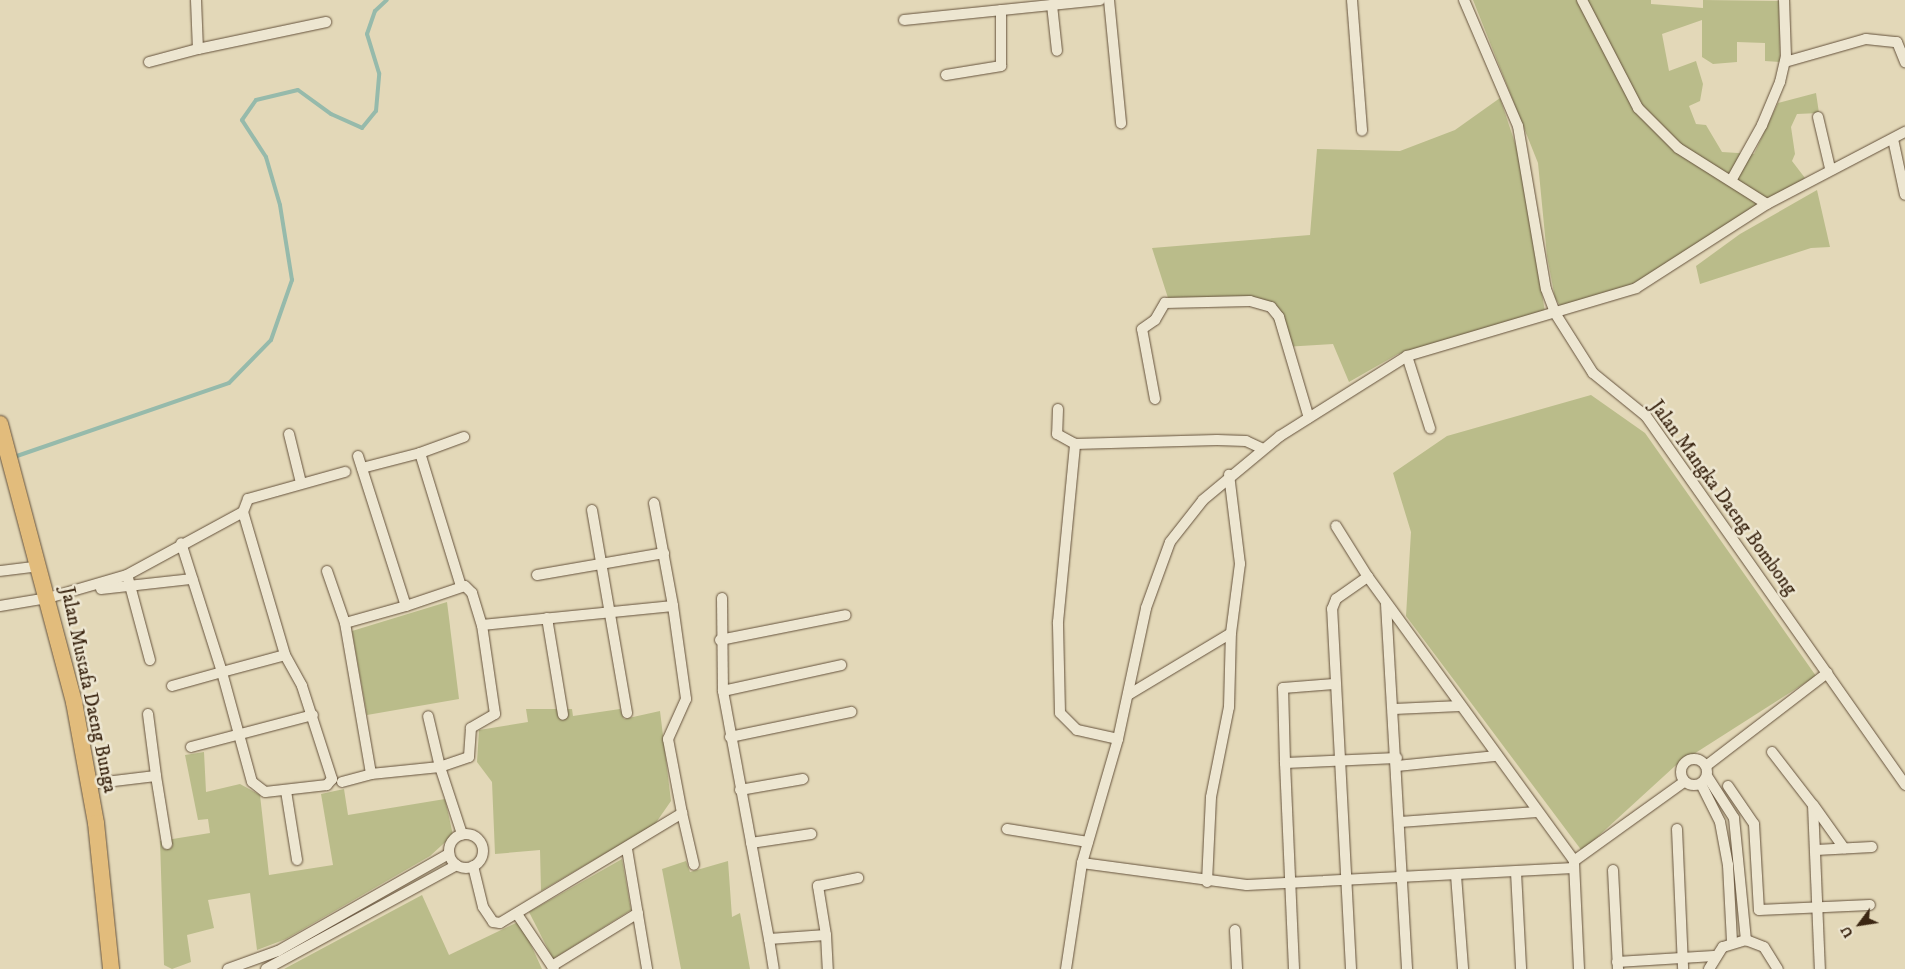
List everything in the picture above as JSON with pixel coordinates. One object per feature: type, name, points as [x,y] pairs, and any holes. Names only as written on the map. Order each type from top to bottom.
[{"type":"main road","name":"Jalan Mustafa Daeng Bunga","points":[[2,433],[7,468],[48,598],[89,784],[111,969]]},
{"type":"street","points":[[196,0],[198,49]]},
{"type":"street","points":[[904,20],[1100,0]]},
{"type":"street","points":[[1109,0],[1121,123]]},
{"type":"street","points":[[1352,0],[1362,132]]},
{"type":"street","name":"Jalan Mangka Daeng Bombong","points":[[1464,0],[1518,126],[1546,289],[1555,313],[1593,373],[1646,416],[1905,785]]},
{"type":"street","points":[[1582,0],[1638,108],[1678,148],[1732,179],[1767,204]]},
{"type":"street","points":[[1732,179],[1762,125],[1785,62],[1784,0]]},
{"type":"street","points":[[1052,5],[1056,52]]},
{"type":"street","points":[[946,75],[1001,66],[1001,10]]},
{"type":"street","points":[[148,62],[198,49],[326,22]]},
{"type":"street","points":[[1785,62],[1866,39],[1897,42],[1905,62]]},
{"type":"street","points":[[1818,118],[1830,168]]},
{"type":"street","points":[[1066,969],[1082,863],[1118,739],[1146,608],[1170,542],[1186,518],[1229,475],[1309,418],[1407,356],[1636,288],[1767,204],[1830,168],[1905,132]]},
{"type":"street","points":[[1893,139],[1905,195]]},
{"type":"street","points":[[1155,399],[1142,329],[1154,320],[1165,303],[1250,301],[1271,307],[1279,317],[1309,418]]},
{"type":"street","points":[[1407,356],[1430,428]]},
{"type":"street","points":[[1058,409],[1057,434],[1074,444],[1217,440],[1246,441],[1263,449]]},
{"type":"street","points":[[289,434],[301,483]]},
{"type":"street","points":[[362,468],[420,453],[464,437]]},
{"type":"street","points":[[1074,444],[1058,622],[1060,713],[1077,730],[1118,739]]},
{"type":"street","points":[[342,782],[371,774],[440,767],[469,757],[471,728],[495,715],[482,625],[471,591],[461,586],[420,453]]},
{"type":"street","points":[[358,456],[406,606]]},
{"type":"street","points":[[181,543],[222,672],[237,734],[252,782],[265,792],[286,791],[331,783],[313,715],[285,655],[243,512],[248,499],[345,472]]},
{"type":"street","points":[[1207,882],[1211,797],[1231,690],[1231,633],[1241,544],[1229,475]]},
{"type":"street","points":[[654,503],[674,606],[686,699],[668,739],[694,865]]},
{"type":"street","points":[[592,510],[627,713]]},
{"type":"street","points":[[128,579],[181,543],[243,512]]},
{"type":"street","points":[[1336,526],[1386,603],[1574,864],[1579,969]]},
{"type":"street","points":[[537,575],[664,553]]},
{"type":"street","points":[[0,571],[39,566]]},
{"type":"street","points":[[327,571],[345,623],[371,774]]},
{"type":"street","points":[[1351,969],[1334,684],[1332,606],[1368,577]]},
{"type":"street","points":[[0,606],[48,598],[128,579],[192,579]]},
{"type":"street","points":[[128,579],[150,660]]},
{"type":"street","points":[[345,623],[406,606],[461,586]]},
{"type":"street","points":[[722,598],[720,640],[723,691],[774,969]]},
{"type":"street","points":[[1386,603],[1394,709],[1407,969]]},
{"type":"street","points":[[482,625],[674,606]]},
{"type":"street","points":[[720,640],[846,615]]},
{"type":"street","points":[[548,618],[563,715]]},
{"type":"street","points":[[1128,695],[1231,633]]},
{"type":"street","points":[[172,686],[285,655]]},
{"type":"street","points":[[723,691],[840,666]]},
{"type":"street","points":[[1082,863],[1207,882],[1289,884],[1516,872],[1574,864],[1684,782],[1705,775],[1827,673]]},
{"type":"street","points":[[1294,969],[1289,884],[1283,688],[1334,684]]},
{"type":"street","points":[[1394,709],[1460,706]]},
{"type":"street","points":[[730,737],[851,712]]},
{"type":"street","points":[[148,714],[167,844]]},
{"type":"street","points":[[190,747],[313,715]]},
{"type":"street","points":[[428,716],[440,767],[462,834]]},
{"type":"street","points":[[1772,752],[1844,848]]},
{"type":"street","points":[[1285,763],[1340,760],[1397,762],[1496,756]]},
{"type":"street","points":[[1684,782],[1680,774],[1690,759],[1705,775],[1734,818],[1742,863],[1746,940]]},
{"type":"street","points":[[1705,775],[1720,822],[1728,864],[1732,941]]},
{"type":"street","points":[[89,784],[156,776]]},
{"type":"street","points":[[740,790],[803,779]]},
{"type":"street","points":[[1728,786],[1754,824],[1759,910],[1870,905]]},
{"type":"street","points":[[286,791],[297,860]]},
{"type":"street","points":[[1813,806],[1820,969]]},
{"type":"street","points":[[1400,822],[1537,812]]},
{"type":"street","points":[[473,866],[483,908],[493,922],[517,914],[682,813]]},
{"type":"street","points":[[1677,829],[1683,964]]},
{"type":"street","points":[[1007,830],[1088,842]]},
{"type":"street","points":[[266,969],[457,865],[473,866],[482,857],[482,843],[475,836],[462,834],[450,843],[449,854],[457,865]]},
{"type":"street","points":[[751,843],[811,834]]},
{"type":"street","points":[[1816,850],[1872,847]]},
{"type":"street","points":[[626,849],[647,969]]},
{"type":"street","points":[[228,969],[278,951],[449,854]]},
{"type":"street","points":[[1728,864],[1742,863]]},
{"type":"street","points":[[1613,870],[1618,965],[1683,964],[1714,956],[1732,941],[1746,940],[1764,947],[1778,969]]},
{"type":"street","points":[[1516,872],[1521,969]]},
{"type":"street","points":[[1456,875],[1463,969]]},
{"type":"street","points":[[828,969],[826,935],[818,886],[858,878]]},
{"type":"street","points":[[517,914],[553,968],[638,913]]},
{"type":"street","points":[[1235,930],[1237,969]]},
{"type":"street","points":[[769,939],[826,935]]},
{"type":"street","points":[[1709,969],[1714,956]]},
{"type":"green space","points":[[1473,0],[1651,0],[1651,4],[1703,8],[1703,0],[1779,1],[1780,62],[1765,61],[1765,43],[1737,42],[1737,62],[1713,64],[1702,57],[1702,20],[1662,34],[1669,71],[1696,61],[1703,84],[1700,101],[1689,106],[1696,124],[1706,125],[1722,152],[1754,154],[1778,103],[1816,93],[1819,113],[1797,114],[1791,127],[1795,154],[1792,161],[1805,178],[1648,279],[1561,307],[1555,298],[1547,256],[1538,163]]},
{"type":"green space","points":[[1500,98],[1520,158],[1545,312],[1398,354],[1349,382],[1333,344],[1284,347],[1267,302],[1169,301],[1152,248],[1310,235],[1317,149],[1400,151],[1455,130]]},
{"type":"green space","points":[[1817,190],[1830,247],[1811,248],[1700,284],[1696,266],[1740,234]]},
{"type":"green space","points":[[1591,395],[1645,433],[1816,676],[1675,766],[1582,851],[1406,616],[1411,532],[1393,473],[1447,436]]},
{"type":"green space","points":[[447,602],[459,699],[367,715],[352,631]]},
{"type":"green space","points":[[526,709],[572,709],[573,716],[620,709],[624,719],[660,711],[671,801],[655,824],[541,891],[540,850],[495,854],[492,782],[477,762],[479,730],[528,722]]},
{"type":"green space","points":[[204,752],[206,792],[240,784],[260,795],[269,875],[333,865],[321,794],[344,789],[348,815],[445,799],[453,835],[430,856],[286,939],[257,950],[250,893],[208,900],[214,928],[187,935],[191,962],[172,969],[164,965],[160,841],[210,833],[208,819],[198,820],[185,755]]},
{"type":"green space","points":[[622,859],[631,910],[553,959],[529,912]]},
{"type":"green space","points":[[686,861],[690,872],[728,861],[732,917],[740,913],[750,969],[681,969],[662,869]]},
{"type":"green space","points":[[422,895],[449,955],[520,921],[542,969],[284,969]]},
{"type":"waterway","points":[[14,457],[229,383],[271,340],[292,280],[280,205],[266,157],[242,120],[256,100],[298,90],[331,114],[362,128],[376,111],[379,73],[367,34],[375,11],[387,0]]}]
